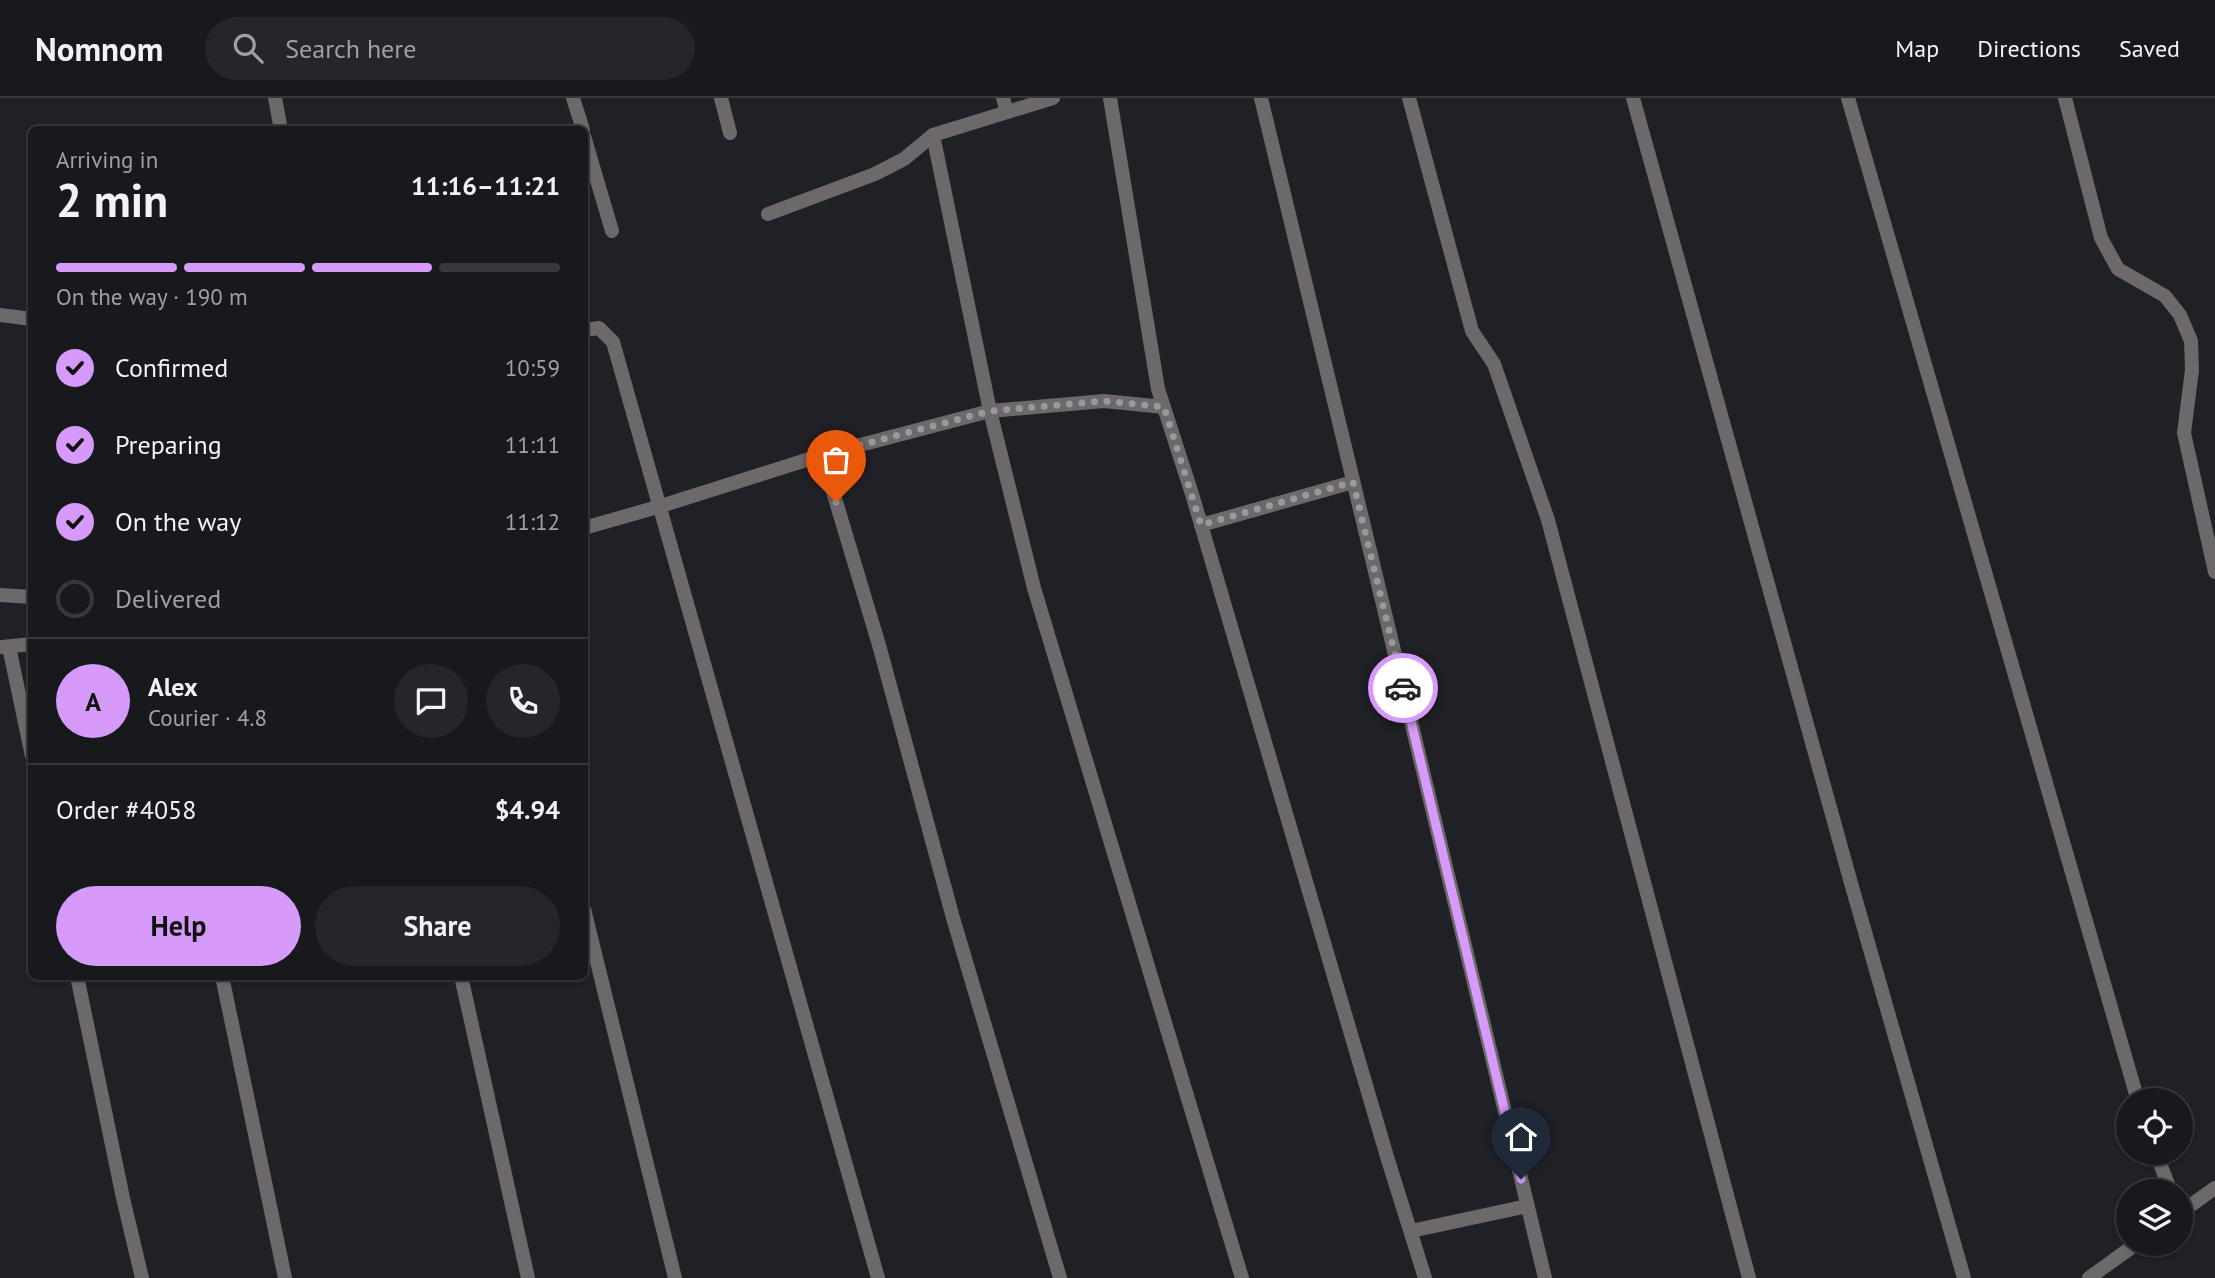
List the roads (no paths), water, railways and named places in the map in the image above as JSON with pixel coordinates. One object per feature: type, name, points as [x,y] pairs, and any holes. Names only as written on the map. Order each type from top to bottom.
[{"type":"street","points":[[275,98],[280,126]]},
{"type":"street","points":[[573,98],[582,126]]},
{"type":"street","points":[[721,98],[730,133]]},
{"type":"street","points":[[768,214],[874,174],[904,159],[933,135],[1005,105],[1053,98]]},
{"type":"street","points":[[1110,98],[1158,389],[1425,1278]]},
{"type":"street","points":[[1261,98],[1545,1278]]},
{"type":"street","points":[[1409,98],[1472,331],[1494,364],[1548,520],[1748,1278]]},
{"type":"street","points":[[1633,98],[1851,883],[1964,1278]]},
{"type":"street","points":[[1847,98],[2134,1088]]},
{"type":"street","points":[[2065,98],[2101,238],[2118,269],[2165,296],[2180,315],[2191,341],[2192,370],[2184,433],[2215,572]]},
{"type":"street","points":[[933,135],[990,411],[1034,588],[1242,1278]]},
{"type":"street","points":[[588,149],[612,230]]},
{"type":"street","points":[[0,315],[28,318]]},
{"type":"street","points":[[588,329],[599,328],[612,342],[661,506],[733,773],[878,1278]]},
{"type":"street","points":[[588,527],[822,455],[990,411],[1104,401],[1164,407]]},
{"type":"street","points":[[822,455],[879,645],[953,918],[1060,1278]]},
{"type":"street","points":[[1201,525],[1353,482]]},
{"type":"street","points":[[0,595],[28,597]]},
{"type":"street","points":[[28,644],[4,647],[28,740]]},
{"type":"street","points":[[588,925],[675,1278]]},
{"type":"street","points":[[78,980],[142,1278]]},
{"type":"street","points":[[223,980],[285,1278]]},
{"type":"street","points":[[462,980],[528,1278]]},
{"type":"street","points":[[2193,1204],[2215,1188]]},
{"type":"street","points":[[1410,1231],[1527,1206]]},
{"type":"street","points":[[2089,1278],[2119,1256]]}]
